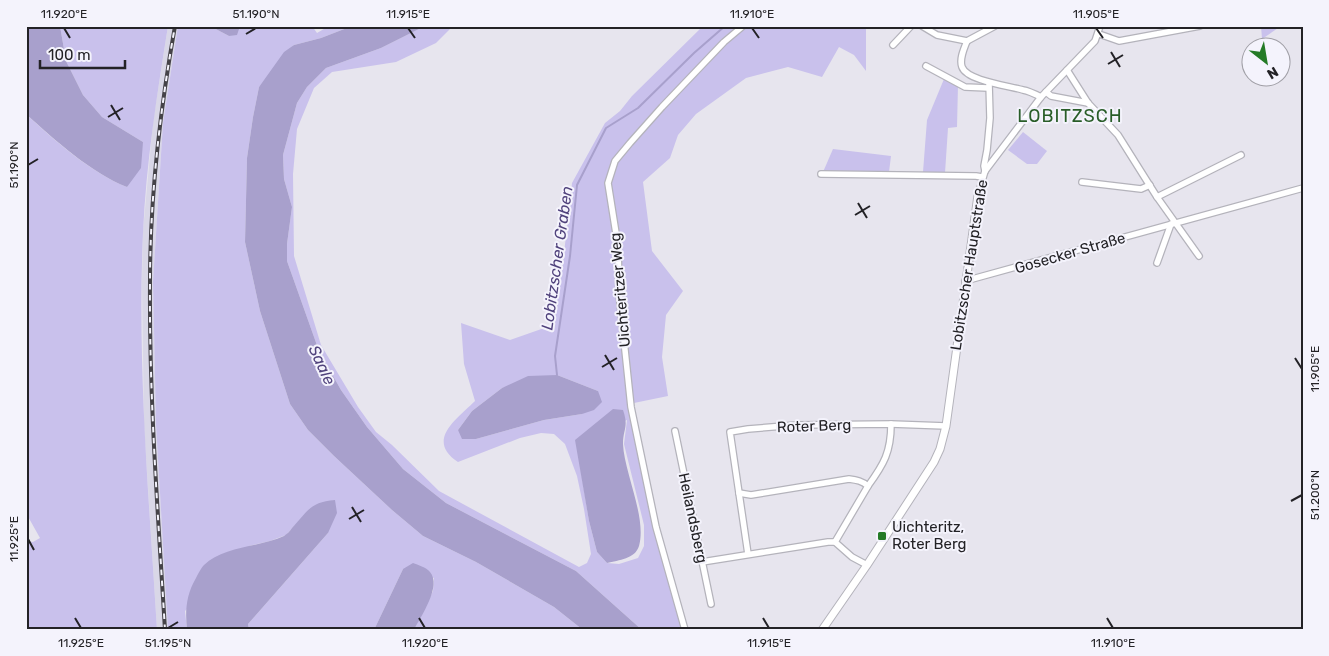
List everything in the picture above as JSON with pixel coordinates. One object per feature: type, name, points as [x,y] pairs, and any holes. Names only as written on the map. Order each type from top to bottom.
[{"type":"street","name":"Uichteritzer Weg","points":[[685,630],[656,527],[631,407],[619,293],[618,246],[608,183],[615,161],[630,143],[724,42],[743,26]]},
{"type":"street","points":[[893,44],[911,26]]},
{"type":"street","points":[[922,26],[937,34],[967,41],[995,26]]},
{"type":"street","points":[[1100,26],[1099,34],[1119,41],[1200,26]]},
{"type":"street","name":"Lobitzscher Hauptstraße","points":[[822,630],[867,565],[934,462],[940,449],[946,426],[978,195],[985,170],[1043,94],[1084,53],[1099,34]]},
{"type":"street","points":[[967,41],[961,66],[968,74],[989,86]]},
{"type":"street","points":[[926,66],[965,88],[989,86],[1024,90],[1088,103]]},
{"type":"street","points":[[1067,70],[1088,103],[1118,135],[1173,224],[1199,256]]},
{"type":"street","points":[[985,170],[990,118],[989,86]]},
{"type":"street","points":[[1157,197],[1241,155]]},
{"type":"street","points":[[821,174],[976,176],[981,180]]},
{"type":"street","points":[[1082,182],[1142,188],[1150,185]]},
{"type":"street","name":"Gosecker Straße","points":[[965,282],[1303,188]]},
{"type":"street","points":[[1157,263],[1173,224]]},
{"type":"street","points":[[835,542],[887,458],[890,450],[891,424],[936,424],[946,426]]},
{"type":"street","name":"Roter Berg","points":[[748,554],[730,432],[798,425],[891,424]]},
{"type":"street","name":"Heilandsberg","points":[[675,432],[711,604]]},
{"type":"street","points":[[739,493],[752,495],[849,479],[860,481],[868,486]]},
{"type":"street","points":[[702,562],[835,542],[852,557],[867,565]]},
{"type":"shaded area","points":[[60,26],[168,26],[149,155],[143,233],[142,283],[145,432],[157,630],[26,630],[26,541],[33,542],[40,538],[26,513],[26,114],[87,165],[127,187],[143,142],[102,117],[83,95],[66,61]]},
{"type":"shaded area","points":[[168,26],[178,26],[163,123],[153,282],[156,424],[168,630],[157,630],[144,425],[142,282],[143,231],[153,122]]},
{"type":"shaded area","points":[[178,26],[210,26],[229,36],[240,26],[312,26],[317,33],[329,26],[352,26],[321,38],[294,45],[259,87],[253,117],[247,158],[245,242],[260,311],[290,404],[308,430],[334,456],[423,536],[476,562],[554,607],[583,630],[414,630],[433,591],[434,578],[403,569],[374,630],[249,630],[248,624],[328,533],[295,525],[286,535],[249,546],[185,611],[187,630],[168,630],[156,424],[153,282],[163,123]]},
{"type":"shaded area","points":[[425,26],[453,26],[436,43],[396,62],[332,72],[314,88],[297,129],[293,174],[294,256],[321,345],[358,407],[376,432],[439,491],[579,567],[587,563],[591,554],[584,509],[577,476],[565,444],[554,434],[541,433],[520,438],[458,462],[449,454],[444,446],[447,430],[475,401],[464,364],[461,323],[510,340],[550,326],[559,277],[562,271],[572,183],[605,123],[620,111],[632,96],[703,26],[866,26],[866,71],[854,55],[839,47],[822,77],[788,67],[746,78],[696,114],[678,135],[670,158],[643,182],[652,251],[683,291],[666,315],[662,357],[668,396],[629,404],[645,490],[682,630],[642,630],[576,571],[446,503],[403,469],[367,427],[341,390],[319,351],[287,261],[287,244],[292,207],[284,179],[283,155],[297,103],[307,87],[326,68],[381,48]],"holes":[[[557,375],[598,391],[582,414],[544,420],[476,439],[458,430],[472,411],[502,388]],[[627,420],[624,444],[644,525],[644,546],[638,558],[619,564],[607,563],[597,552],[589,521],[576,440]]]},
{"type":"shaded area","points":[[1261,26],[1281,26],[1263,38],[1262,38]]},
{"type":"shaded area","points":[[944,79],[958,85],[957,127],[948,128],[945,173],[923,172],[927,120]]},
{"type":"shaded area","points":[[1023,132],[1047,151],[1037,164],[1027,164],[1008,150]]},
{"type":"shaded area","points":[[833,149],[891,156],[889,172],[823,172]]},
{"type":"water","points":[[26,26],[60,26],[66,61],[83,95],[102,117],[143,142],[141,168],[127,187],[87,165],[26,114]]},
{"type":"water","points":[[210,26],[240,26],[237,35],[229,36]]},
{"type":"water","name":"Saale","points":[[352,26],[425,26],[381,48],[326,68],[307,87],[297,103],[283,155],[284,179],[292,207],[287,244],[287,261],[319,351],[341,390],[367,427],[403,469],[446,503],[576,571],[642,630],[583,630],[554,607],[476,562],[423,536],[334,456],[308,430],[290,404],[260,311],[245,242],[247,158],[253,117],[259,87],[284,52],[294,45],[321,38]]},
{"type":"water","points":[[557,375],[598,391],[602,402],[594,410],[582,414],[544,420],[476,439],[462,439],[458,430],[472,411],[502,388],[528,376]]},
{"type":"water","points":[[613,409],[623,410],[625,416],[624,455],[638,509],[641,535],[639,546],[634,554],[607,563],[597,552],[589,521],[575,440]]},
{"type":"water","points":[[335,500],[337,513],[328,533],[248,624],[249,630],[187,630],[186,610],[188,597],[204,565],[221,554],[232,550],[275,540],[284,536],[310,508],[320,503]]},
{"type":"water","points":[[413,563],[424,567],[430,572],[434,585],[429,601],[414,630],[374,630],[403,569]]},
{"type":"waterway","name":"Lobitzscher Graben","points":[[557,375],[555,356],[570,256],[577,185],[606,128],[638,108],[694,53],[725,26]]},
{"type":"railway","points":[[165,630],[152,412],[150,250],[157,153],[175,26]]},
{"type":"place","name":"Uichteritz, Roter Berg","points":[[882,536]]},
{"type":"district","name":"LOBITZSCH","points":[[1070,116]]}]
